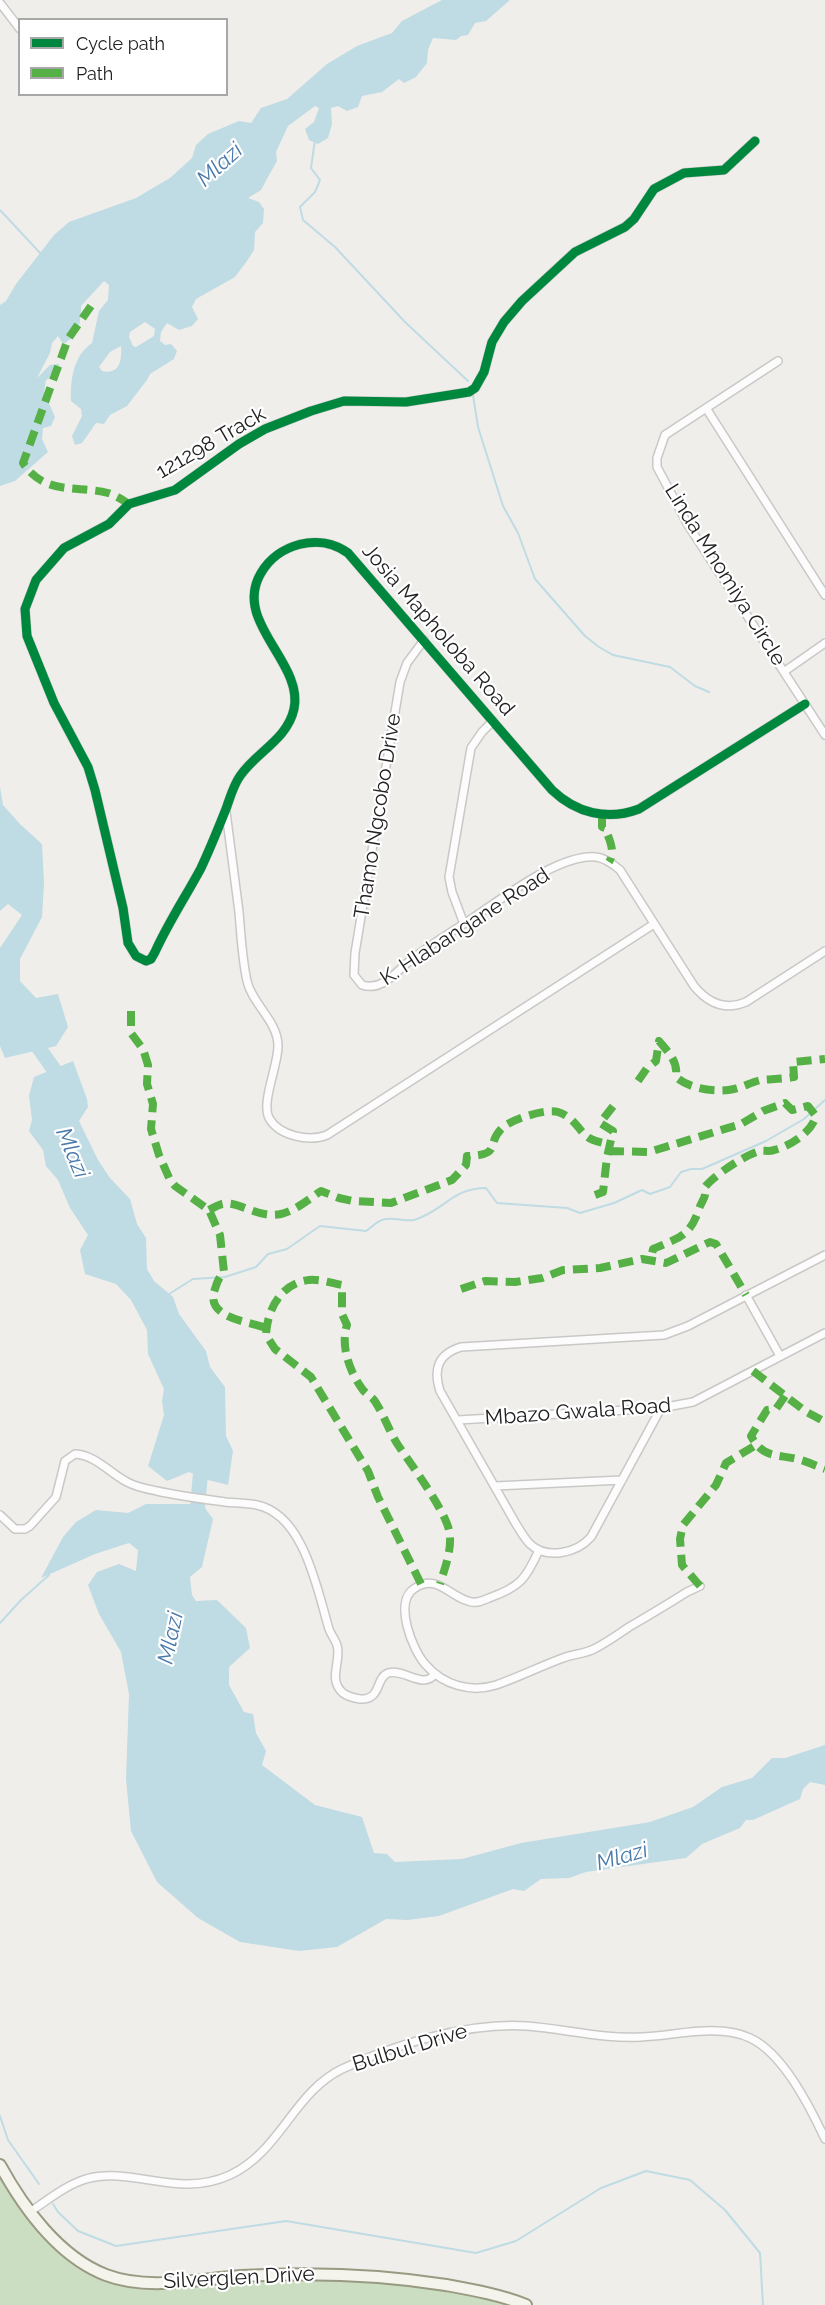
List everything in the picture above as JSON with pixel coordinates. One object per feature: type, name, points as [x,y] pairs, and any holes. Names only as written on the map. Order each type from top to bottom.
[{"type":"street","points":[[0,3],[18,26]]},
{"type":"street","name":"121298 Track","points":[[226,809],[201,868],[155,952],[149,961],[138,958],[133,954],[128,943],[123,908],[88,767],[54,703],[27,636],[25,609],[36,580],[64,548],[109,524],[129,504],[175,490],[239,444],[265,429],[344,401],[406,402],[469,392],[475,388],[484,372],[492,342],[504,322],[522,301],[575,252],[625,227],[634,219],[654,189],[668,180],[694,171],[724,170],[755,141]]},
{"type":"street","name":"Linda Mnomiya Circle","points":[[778,361],[665,435],[659,450],[657,467],[688,525],[825,735]]},
{"type":"street","points":[[706,408],[825,596]]},
{"type":"street","name":"Josia Mapholoba Road","points":[[226,809],[242,773],[281,735],[294,708],[289,677],[264,631],[256,606],[255,594],[260,574],[282,550],[308,542],[341,548],[359,564],[528,763],[564,801],[585,812],[617,815],[639,809],[805,704]]},
{"type":"street","name":"Thamo Ngcobo Drive","points":[[373,987],[362,985],[356,979],[353,967],[355,953],[402,675],[412,655],[424,640]]},
{"type":"street","points":[[785,671],[825,643]]},
{"type":"street","points":[[464,924],[449,877],[471,748],[493,721]]},
{"type":"street","points":[[226,809],[247,982],[278,1041],[277,1063],[268,1094],[267,1112],[276,1127],[301,1137],[315,1138],[327,1135],[654,924]]},
{"type":"street","name":"K. Hlabangane Road","points":[[373,987],[387,980],[411,959],[535,877],[570,862],[596,857],[620,870],[694,986],[705,998],[719,1005],[736,1006],[746,1002],[825,951]]},
{"type":"street","points":[[661,1408],[598,1526],[586,1542],[566,1552],[555,1553],[539,1550],[530,1544],[523,1534],[440,1391],[436,1374],[440,1359],[451,1350],[467,1346],[664,1335],[688,1326],[825,1255]]},
{"type":"street","points":[[746,1296],[780,1356]]},
{"type":"street","name":"Mbazo Gwala Road","points":[[458,1420],[661,1408],[693,1402],[825,1333]]},
{"type":"street","points":[[0,1515],[15,1529],[25,1529],[30,1526],[56,1497],[65,1461],[75,1454],[88,1457],[129,1483],[144,1488],[223,1502],[255,1504],[267,1508],[294,1530],[318,1590],[330,1630],[338,1646],[335,1675],[339,1688],[344,1694],[357,1698],[369,1698],[388,1673],[403,1674],[424,1681],[435,1674]]},
{"type":"street","points":[[495,1486],[622,1480]]},
{"type":"street","points":[[539,1550],[523,1581],[508,1591],[481,1601],[466,1601],[435,1583],[421,1584],[409,1593],[404,1609],[411,1636],[419,1657],[435,1674],[453,1684],[465,1687],[494,1685],[566,1657],[594,1649],[700,1586]]},
{"type":"street","name":"Bulbul Drive","points":[[30,2211],[65,2189],[92,2178],[119,2177],[172,2185],[191,2185],[229,2175],[262,2153],[310,2093],[332,2075],[368,2058],[413,2043],[482,2026],[528,2026],[627,2037],[700,2031],[742,2035],[761,2044],[779,2061],[825,2139]]},
{"type":"street","name":"Silverglen Drive","points":[[0,2165],[30,2211],[57,2241],[83,2263],[107,2275],[125,2280],[153,2282],[267,2275],[337,2274],[406,2280],[460,2288],[499,2296],[526,2305]]},
{"type":"green space","points":[[0,2167],[67,2252],[126,2282],[336,2274],[460,2289],[520,2305],[0,2305]]},
{"type":"water","points":[[442,0],[510,0],[486,21],[475,23],[468,35],[456,40],[433,38],[428,50],[427,63],[416,77],[404,83],[399,79],[382,92],[362,96],[358,107],[347,111],[338,106],[331,108],[332,124],[328,138],[318,144],[309,140],[305,129],[314,122],[319,108],[315,106],[288,126],[276,152],[277,161],[261,190],[248,198],[259,202],[264,209],[263,223],[255,232],[254,250],[247,261],[235,277],[196,299],[192,307],[198,319],[192,326],[179,330],[167,323],[161,332],[160,341],[165,345],[171,344],[177,351],[174,359],[150,374],[127,406],[110,415],[104,424],[96,423],[82,443],[75,445],[72,436],[82,416],[81,409],[71,401],[72,376],[81,354],[92,343],[99,311],[108,300],[109,285],[104,281],[81,306],[80,323],[73,337],[63,344],[58,336],[52,343],[50,353],[37,378],[50,365],[59,364],[59,373],[46,380],[44,392],[55,417],[51,426],[43,428],[42,439],[48,452],[15,481],[0,486],[0,305],[6,301],[16,284],[54,235],[69,222],[136,198],[170,178],[192,158],[196,145],[208,134],[239,121],[251,123],[261,108],[287,99],[327,64],[357,46],[392,33],[402,21]],"holes":[[[145,322],[155,329],[154,336],[136,347],[133,346],[129,337],[130,332]],[[121,346],[120,361],[116,369],[108,372],[102,371],[99,367],[110,352]]]},
{"type":"water","points":[[0,787],[3,805],[42,844],[44,883],[42,917],[20,959],[20,981],[36,998],[58,994],[68,1027],[56,1046],[5,1058],[0,1046],[0,948],[22,915],[8,904],[0,911]]},
{"type":"water","points":[[73,1061],[88,1107],[79,1121],[98,1160],[110,1178],[130,1199],[137,1224],[146,1238],[147,1269],[154,1281],[173,1297],[179,1314],[206,1351],[210,1367],[225,1387],[226,1436],[233,1451],[228,1485],[189,1472],[167,1481],[148,1466],[164,1415],[162,1401],[164,1389],[148,1354],[147,1330],[131,1300],[116,1284],[85,1274],[80,1250],[88,1235],[70,1208],[58,1180],[46,1166],[43,1150],[29,1131],[32,1120],[29,1096],[34,1077]]},
{"type":"water","points":[[146,1504],[202,1504],[213,1519],[202,1567],[190,1577],[192,1595],[196,1601],[217,1600],[246,1628],[250,1648],[229,1667],[229,1685],[244,1712],[253,1714],[256,1733],[266,1751],[262,1765],[315,1805],[362,1817],[374,1853],[387,1854],[395,1862],[462,1859],[521,1843],[650,1822],[693,1807],[722,1787],[752,1778],[772,1758],[785,1758],[825,1745],[825,1785],[810,1782],[803,1789],[800,1799],[753,1820],[746,1820],[740,1828],[702,1844],[686,1858],[586,1872],[569,1878],[541,1879],[524,1891],[513,1889],[439,1916],[407,1920],[386,1919],[337,1947],[299,1951],[240,1942],[198,1918],[157,1882],[131,1831],[126,1779],[129,1694],[121,1652],[99,1614],[88,1585],[97,1572],[119,1564],[136,1571],[138,1550],[129,1543],[95,1554],[41,1578],[63,1537],[76,1522],[96,1510],[128,1513]]},
{"type":"waterway","points":[[315,140],[311,168],[320,180],[315,192],[300,207],[303,220],[335,247],[405,322],[468,381]]},
{"type":"waterway","points":[[0,210],[41,254]]},
{"type":"waterway","points":[[473,395],[478,427],[503,506],[518,533],[535,579],[585,636],[599,647],[613,655],[670,667],[695,686],[709,692]]},
{"type":"waterway","name":"Mlazi","points":[[29,1034],[55,1071],[56,1089]]},
{"type":"waterway","points":[[169,1294],[193,1279],[225,1277],[256,1267],[268,1254],[287,1249],[320,1226],[366,1231],[386,1219],[414,1220],[456,1196],[474,1189],[486,1188],[497,1203],[567,1208],[580,1213],[614,1203],[642,1190],[650,1194],[670,1187],[681,1172],[702,1169],[766,1141],[804,1119],[825,1100]]},
{"type":"waterway","name":"Mlazi","points":[[196,1525],[202,1456]]},
{"type":"waterway","points":[[0,1623],[49,1575]]},
{"type":"waterway","points":[[0,2116],[8,2140],[39,2184]]},
{"type":"waterway","points":[[53,2204],[78,2231],[116,2246],[286,2221],[476,2253],[516,2241],[601,2188],[646,2171],[690,2180],[725,2210],[760,2253],[763,2305]]},
{"type":"marked path","points":[[91,306],[68,339],[23,463],[32,473],[51,485],[108,493],[129,504]]},
{"type":"marked path","points":[[602,815],[602,827],[605,828],[612,849],[609,862]]},
{"type":"marked path","points":[[131,1011],[131,1033],[143,1049],[148,1065],[147,1084],[153,1104],[151,1129],[159,1155],[170,1180],[209,1210],[220,1235],[224,1272],[218,1280],[213,1299],[216,1306],[230,1317],[266,1328]]},
{"type":"marked path","points":[[638,1081],[647,1068],[656,1061],[659,1041],[674,1062],[676,1077],[696,1087],[712,1090],[727,1090],[761,1080],[794,1077],[793,1062],[825,1059]]},
{"type":"marked path","points":[[609,1151],[649,1152],[741,1124],[763,1111],[785,1103],[792,1110],[808,1106],[816,1116],[810,1128],[793,1142],[772,1151],[754,1153],[715,1177],[705,1187],[705,1196],[692,1226],[682,1235],[653,1249],[651,1259]]},
{"type":"marked path","points":[[595,1195],[603,1192],[613,1131],[600,1123],[614,1105]]},
{"type":"marked path","points":[[209,1210],[220,1204],[228,1203],[264,1214],[281,1214],[297,1208],[321,1191],[353,1201],[391,1203],[452,1180],[466,1165],[467,1156],[485,1154],[492,1148],[497,1134],[506,1125],[545,1112],[558,1112],[573,1121],[589,1138],[611,1145]]},
{"type":"marked path","points":[[461,1289],[485,1281],[515,1282],[542,1278],[563,1270],[600,1268],[642,1259],[666,1263],[710,1242],[716,1244],[746,1295]]},
{"type":"marked path","points":[[421,1584],[378,1497],[368,1471],[311,1377],[275,1349],[266,1335],[269,1316],[277,1299],[283,1292],[299,1282],[317,1280],[342,1285],[342,1314],[347,1325],[345,1342],[350,1368],[363,1390],[375,1401],[396,1443],[435,1500],[449,1530],[449,1551],[440,1584]]},
{"type":"marked path","points":[[753,1371],[805,1411],[825,1422]]},
{"type":"marked path","points":[[785,1396],[776,1409],[767,1410],[751,1436],[765,1452],[800,1460],[825,1469]]},
{"type":"marked path","points":[[700,1586],[682,1565],[680,1539],[683,1525],[716,1485],[726,1463],[756,1445]]},
{"type":"cycle path","points":[[755,141],[724,170],[684,173],[654,189],[634,219],[625,227],[575,252],[522,301],[504,322],[492,342],[484,372],[475,388],[469,392],[406,402],[344,401],[311,411],[265,429],[239,444],[175,490],[129,504],[109,524],[64,548],[36,580],[25,609],[27,636],[54,703],[88,767],[123,908],[128,943],[136,956],[146,961],[151,959],[201,868],[238,780],[285,729],[294,709],[294,692],[289,675],[261,625],[255,608],[255,591],[261,573],[268,563],[288,548],[312,542],[325,543],[348,553],[552,790],[571,804],[592,813],[627,813],[639,809],[805,704]]}]
